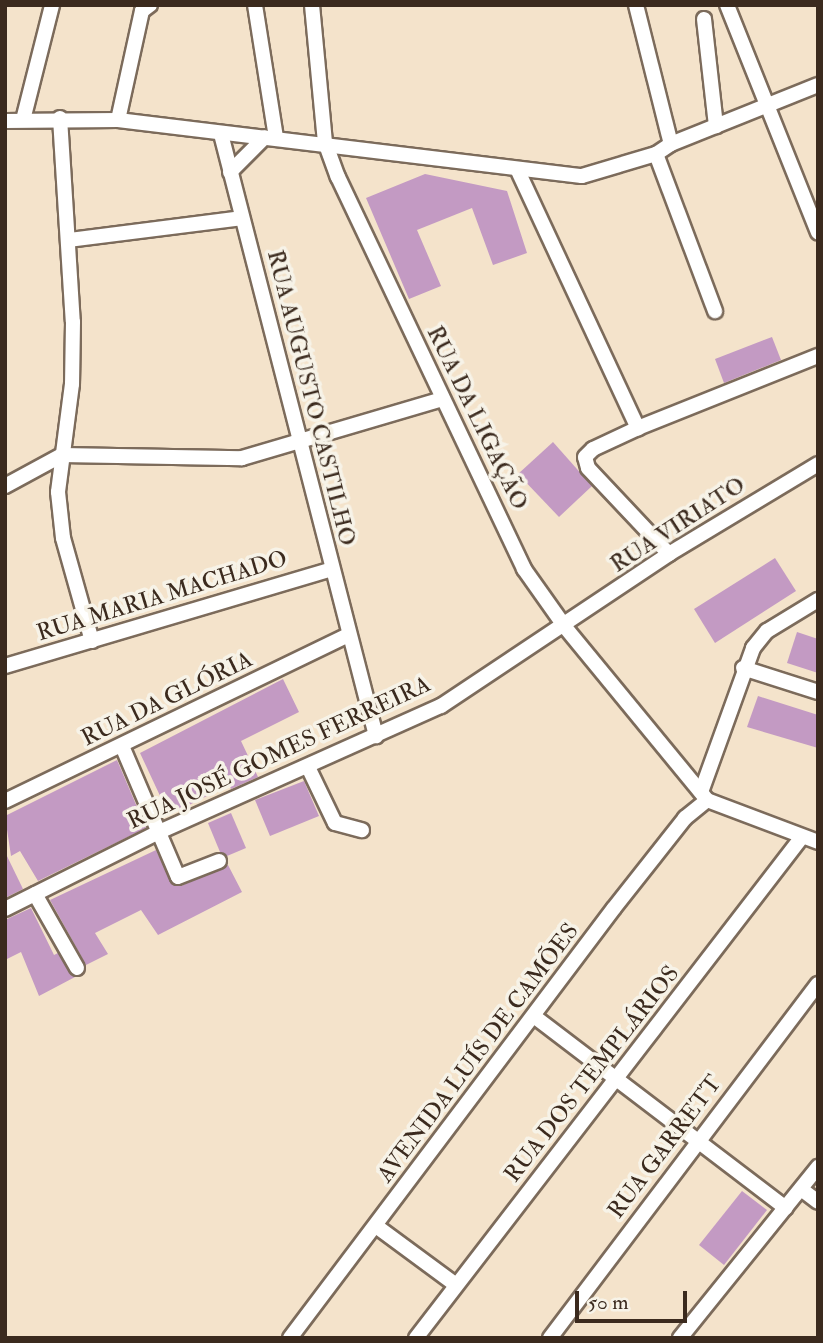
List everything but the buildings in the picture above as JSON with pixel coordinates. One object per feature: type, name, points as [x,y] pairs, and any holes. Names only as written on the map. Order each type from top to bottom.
[{"type":"street","points":[[23,120],[52,5]]},
{"type":"street","points":[[118,120],[142,11],[150,5]]},
{"type":"street","points":[[255,5],[271,138]]},
{"type":"street","name":"RUA DA LIGAÇÃO","points":[[312,5],[325,142],[442,399],[524,569],[565,627],[704,796]]},
{"type":"street","points":[[636,5],[671,144]]},
{"type":"street","points":[[727,5],[765,106],[818,232]]},
{"type":"street","points":[[704,19],[716,125]]},
{"type":"street","points":[[5,121],[60,118],[118,120],[221,134],[325,142],[518,171],[582,176],[656,154],[671,144],[818,85]]},
{"type":"street","points":[[60,118],[69,240],[72,384],[58,492],[63,538],[92,641]]},
{"type":"street","name":"RUA AUGUSTO CASTILHO","points":[[221,134],[376,736]]},
{"type":"street","points":[[230,172],[271,138]]},
{"type":"street","points":[[656,154],[715,311]]},
{"type":"street","points":[[518,171],[638,428]]},
{"type":"street","points":[[69,240],[242,218]]},
{"type":"street","points":[[669,555],[588,468],[585,457],[593,449],[638,428],[818,356]]},
{"type":"street","points":[[5,486],[62,455],[242,458],[442,399]]},
{"type":"street","name":"RUA VIRIATO","points":[[565,627],[669,555],[818,464]]},
{"type":"street","name":"RUA MARIA MACHADO","points":[[5,666],[331,569]]},
{"type":"street","points":[[818,600],[767,631],[743,668],[704,796],[818,842]]},
{"type":"street","name":"RUA JOSÉ GOMES FERREIRA","points":[[5,909],[159,832],[441,706],[565,627]]},
{"type":"street","name":"RUA DA GLÓRIA","points":[[5,801],[348,635]]},
{"type":"street","points":[[743,668],[818,692]]},
{"type":"street","points":[[122,746],[178,877],[219,861]]},
{"type":"street","points":[[308,766],[335,823],[362,830]]},
{"type":"street","name":"AVENIDA LUÍS DE CAMÕES","points":[[290,1338],[704,796]]},
{"type":"street","name":"RUA DOS TEMPLÁRIOS","points":[[416,1338],[618,1080],[802,837]]},
{"type":"street","points":[[35,894],[77,968]]},
{"type":"street","name":"RUA GARRETT","points":[[550,1338],[818,984]]},
{"type":"street","points":[[535,1017],[786,1208]]},
{"type":"street","points":[[680,1338],[818,1167]]},
{"type":"street","points":[[801,1189],[818,1202]]},
{"type":"street","points":[[376,1226],[456,1285]]}]
